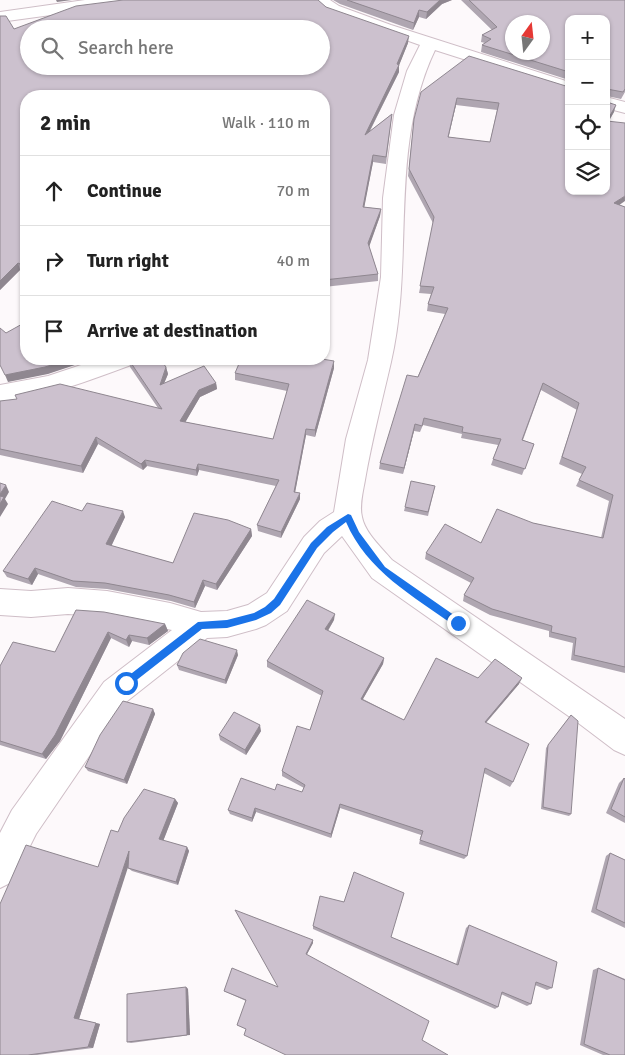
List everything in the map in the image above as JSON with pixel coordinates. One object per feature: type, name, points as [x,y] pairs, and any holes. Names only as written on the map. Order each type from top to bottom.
[{"type":"street","points":[[0,17],[27,6],[124,0]]},
{"type":"street","points":[[320,0],[333,9],[565,87]]},
{"type":"street","points":[[430,42],[416,71],[402,125],[393,198],[391,286],[380,360],[359,439],[348,502],[348,517],[355,534],[382,569],[588,711],[625,739]]},
{"type":"street","points":[[610,103],[625,108]]},
{"type":"street","points":[[0,394],[32,390],[52,385],[107,365]]},
{"type":"street","points":[[0,602],[31,604],[68,601],[107,604],[170,616],[201,625],[227,624],[256,616],[268,610],[277,602],[314,545],[330,529],[348,517]]},
{"type":"street","points":[[0,870],[24,822],[115,692],[201,625]]},
{"type":"building","points":[[123,0],[318,0],[326,7],[409,36],[397,64],[399,65],[365,135],[392,114],[386,157],[373,155],[363,207],[381,209],[368,243],[378,274],[330,279],[330,90],[20,90],[20,264],[18,263],[0,281],[0,16],[6,16],[14,29],[20,27],[20,75],[330,75],[330,20],[38,20],[76,6]]},
{"type":"building","points":[[347,0],[440,0],[427,12],[419,10],[414,23]]},
{"type":"building","points":[[469,0],[625,0],[625,89],[623,92],[610,90],[610,15],[565,15],[565,71],[530,60],[550,60],[550,15],[505,15],[505,52],[482,45],[491,39],[482,35],[497,27]]},
{"type":"building","points":[[469,56],[565,86],[565,195],[610,195],[610,121],[625,123],[625,196],[614,203],[625,207],[625,667],[574,655],[576,638],[551,632],[552,626],[492,609],[464,595],[474,578],[426,553],[445,524],[481,543],[497,509],[533,523],[603,538],[613,495],[579,480],[586,467],[562,457],[579,403],[543,383],[522,440],[534,444],[525,469],[493,459],[501,439],[462,432],[463,427],[424,418],[422,426],[415,424],[404,468],[380,463],[407,375],[418,377],[448,308],[428,304],[434,287],[420,286],[434,217],[409,169],[414,119],[421,92]],"holes":[[[457,98],[499,103],[490,142],[448,137]]]},
{"type":"building","points":[[610,103],[616,105],[610,116]]},
{"type":"building","points":[[20,325],[20,365],[52,365],[5,375],[0,365],[0,328],[6,333]]},
{"type":"building","points":[[330,360],[334,361],[315,430],[306,429],[294,492],[300,493],[281,532],[257,525],[279,480],[198,464],[196,470],[145,460],[141,464],[96,437],[81,466],[0,449],[0,401],[17,399],[15,395],[60,384],[162,409],[132,365],[164,365],[166,367],[160,385],[204,366],[216,383],[199,390],[180,421],[273,439],[289,384],[235,373],[238,365],[330,365]]},
{"type":"building","points":[[411,481],[435,486],[428,512],[405,507]]},
{"type":"building","points":[[0,483],[6,485],[0,494]]},
{"type":"building","points":[[0,496],[4,497],[0,504]]},
{"type":"building","points":[[52,501],[82,511],[87,503],[123,511],[106,544],[173,563],[194,513],[228,520],[251,529],[216,584],[203,580],[194,602],[169,595],[105,583],[73,581],[35,568],[28,579],[3,571]]},
{"type":"building","points":[[307,600],[335,614],[325,629],[384,658],[361,699],[404,720],[436,658],[478,678],[495,659],[522,678],[485,722],[529,744],[513,782],[485,768],[467,856],[420,840],[423,831],[340,804],[331,834],[255,808],[252,818],[228,810],[241,778],[275,790],[277,784],[302,792],[305,785],[282,771],[297,726],[310,730],[323,691],[267,661]]},
{"type":"building","points":[[76,610],[104,612],[165,624],[147,638],[129,635],[126,640],[108,632],[55,735],[42,754],[0,741],[0,666],[13,642],[55,652]]},
{"type":"building","points":[[200,639],[237,650],[225,680],[177,665],[183,653]]},
{"type":"building","points":[[123,701],[153,709],[124,780],[85,767],[100,735]]},
{"type":"building","points":[[234,712],[260,725],[245,750],[219,735]]},
{"type":"building","points":[[571,715],[578,721],[571,814],[543,807],[548,745]]},
{"type":"building","points":[[625,779],[625,817],[611,809]]},
{"type":"building","points":[[144,789],[175,799],[159,839],[187,847],[176,882],[128,868],[129,851],[74,1018],[96,1023],[88,1047],[28,1055],[0,1055],[0,904],[26,845],[98,867],[111,830],[118,832],[124,818]]},
{"type":"building","points":[[610,853],[625,860],[625,923],[596,909]]},
{"type":"building","points":[[354,872],[404,893],[391,937],[458,965],[469,925],[557,962],[552,988],[536,982],[531,1004],[502,992],[498,1007],[313,926],[320,896],[344,902]]},
{"type":"building","points":[[235,910],[313,940],[306,954],[429,1021],[422,1040],[448,1055],[286,1055],[244,1035],[246,1029],[237,1025],[246,1000],[224,991],[232,968],[278,987]]},
{"type":"building","points":[[598,968],[625,980],[625,1055],[610,1055],[584,1044]]},
{"type":"building","points":[[186,987],[187,1035],[127,1042],[127,994]]},
{"type":"route","points":[[126,683],[201,625],[227,624],[256,616],[268,610],[277,602],[314,545],[330,529],[348,517],[355,534],[382,569],[458,623]]}]
